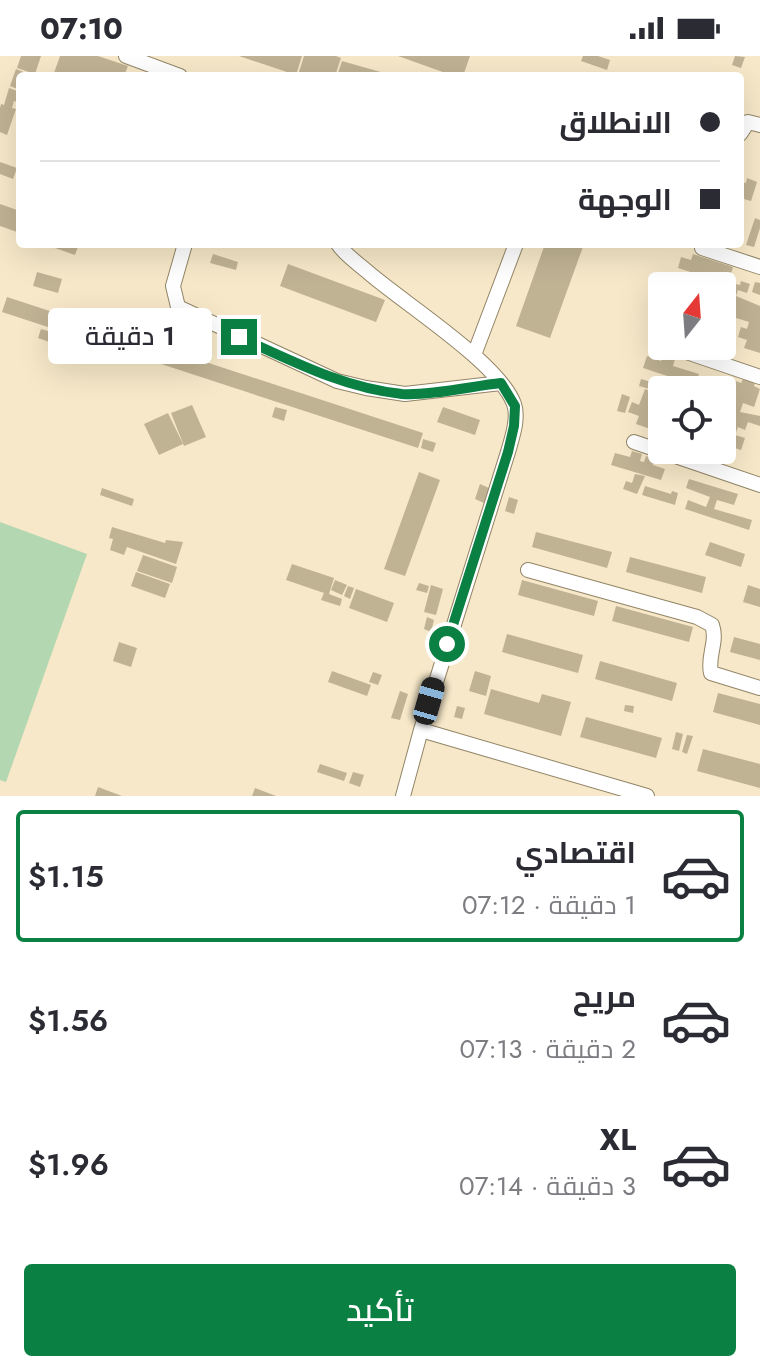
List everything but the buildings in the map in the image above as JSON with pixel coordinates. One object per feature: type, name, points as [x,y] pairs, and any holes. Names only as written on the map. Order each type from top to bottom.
[{"type":"street","points":[[126,56],[169,72]]},
{"type":"street","points":[[184,248],[173,286],[178,307],[337,381],[405,394],[501,383]]},
{"type":"street","points":[[342,248],[374,278],[474,355],[501,383],[515,406],[508,452],[403,796]]},
{"type":"street","points":[[474,355],[514,248]]},
{"type":"street","points":[[702,248],[760,267]]},
{"type":"street","points":[[710,360],[760,377]]},
{"type":"street","points":[[634,442],[760,485]]},
{"type":"street","points":[[528,570],[697,617],[712,625],[716,637],[709,664],[711,673],[760,688]]},
{"type":"street","points":[[421,730],[647,796]]},
{"type":"green space","points":[[0,522],[87,554],[6,782],[0,780]]},
{"type":"route","points":[[239,337],[337,381],[366,388],[405,394],[501,383],[515,406],[514,426],[447,644]]}]
